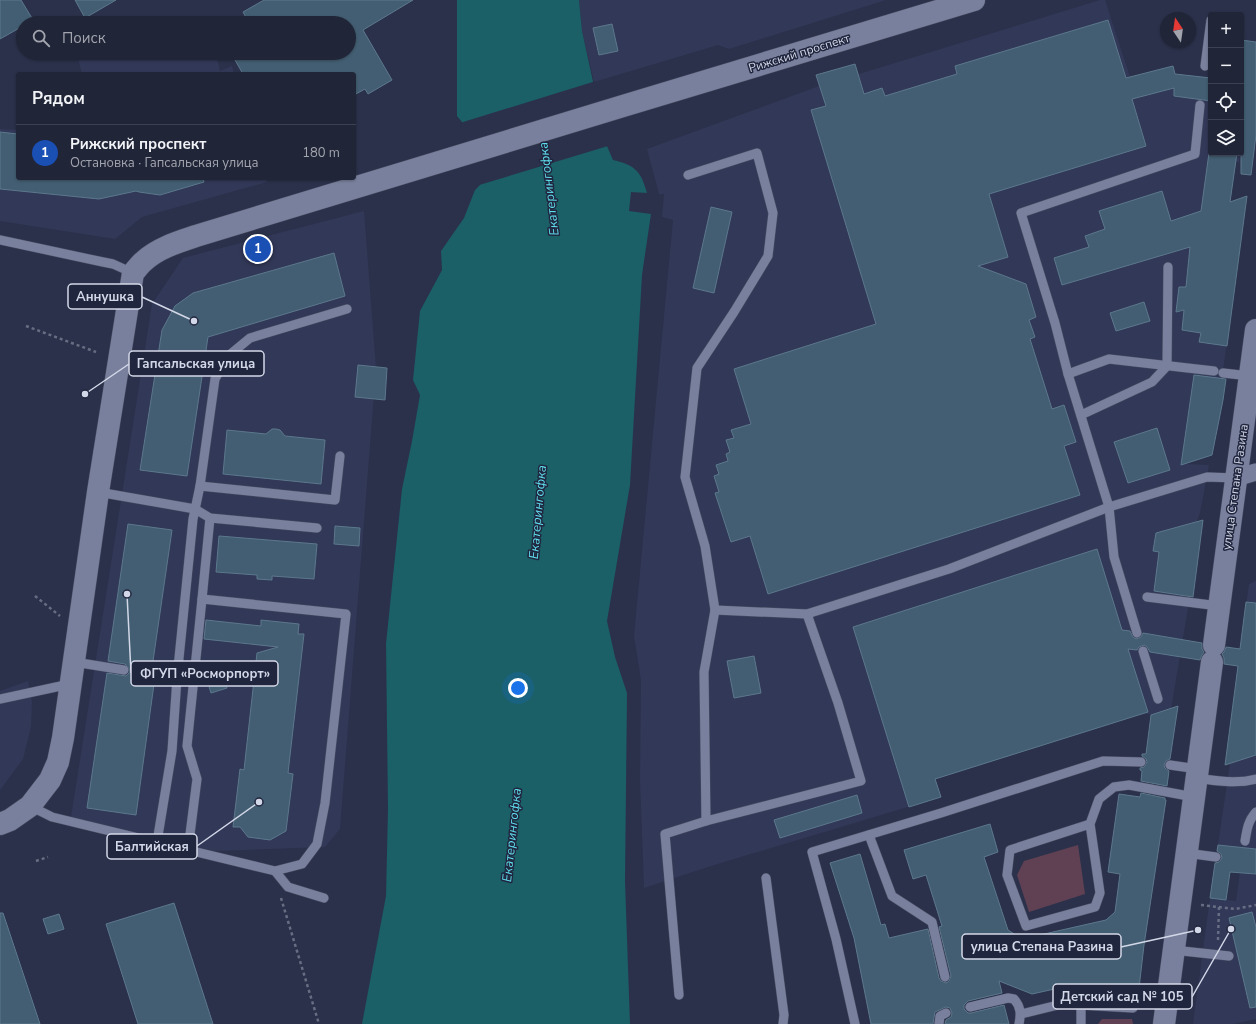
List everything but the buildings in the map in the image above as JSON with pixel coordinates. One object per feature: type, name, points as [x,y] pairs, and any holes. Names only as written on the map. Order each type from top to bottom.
[{"type":"street","name":"Рижский проспект","points":[[133,273],[144,261],[158,251],[174,244],[974,0]]},
{"type":"street","points":[[0,824],[10,820],[30,806],[50,780],[58,762],[63,738],[98,492],[133,273]]},
{"type":"street","name":"улица Степана Разина","points":[[1164,1024],[1219,606],[1246,475],[1250,376],[1256,330]]},
{"type":"lane","points":[[1205,66],[1208,43]]},
{"type":"lane","points":[[1138,632],[1114,557],[1109,507],[1080,415],[1055,323],[1021,213],[1196,154],[1200,105]]},
{"type":"lane","points":[[688,175],[757,153],[773,213],[768,256],[734,312],[697,368],[685,477],[705,546],[715,610],[704,672],[706,821]]},
{"type":"lane","points":[[0,240],[113,264],[133,273]]},
{"type":"lane","points":[[1080,415],[1152,382],[1167,366],[1168,267]]},
{"type":"lane","points":[[157,842],[172,751],[177,678],[193,519],[200,486],[214,379],[227,357],[250,338],[347,309]]},
{"type":"lane","points":[[1068,374],[1109,359],[1250,376]]},
{"type":"lane","points":[[200,486],[335,500],[340,456]]},
{"type":"lane","points":[[715,610],[806,614],[949,569],[1109,507],[1207,477],[1246,475]]},
{"type":"lane","points":[[98,492],[195,508],[210,518],[317,528]]},
{"type":"lane","points":[[188,850],[197,779],[187,746],[210,518]]},
{"type":"lane","points":[[1147,597],[1219,606]]},
{"type":"lane","points":[[30,806],[52,817],[275,871],[302,864],[316,844],[325,803],[346,614],[202,599]]},
{"type":"lane","points":[[679,995],[664,834],[706,821],[861,781],[838,703],[806,614]]},
{"type":"lane","points":[[1143,651],[1158,699]]},
{"type":"lane","points":[[73,662],[124,670]]},
{"type":"lane","points":[[140,672],[177,678]]},
{"type":"lane","points":[[0,699],[70,684]]},
{"type":"lane","points":[[855,1024],[836,939],[812,852],[1103,761],[1141,762]]},
{"type":"lane","points":[[1170,765],[1196,781]]},
{"type":"lane","points":[[1090,824],[1010,850],[1007,875],[1026,926],[1095,907],[1100,893],[1090,824],[1099,799],[1114,788],[1129,785],[1196,781],[1249,781],[1256,779]]},
{"type":"lane","points":[[1245,841],[1247,826],[1256,812]]},
{"type":"lane","points":[[869,835],[892,896],[932,922],[945,977]]},
{"type":"lane","points":[[1186,853],[1216,857]]},
{"type":"lane","points":[[275,871],[288,887],[324,898]]},
{"type":"lane","points":[[766,878],[784,1015],[783,1024]]},
{"type":"lane","points":[[1173,950],[1228,956]]},
{"type":"lane","points":[[970,1007],[1008,998],[1014,999],[1018,1004],[1021,1014],[1019,1024]]},
{"type":"lane","points":[[1021,1014],[1062,1004],[1133,1008]]},
{"type":"lane","points":[[1081,1004],[1081,1024]]},
{"type":"lane","points":[[939,1024],[940,1016],[946,1013]]},
{"type":"path","points":[[26,326],[96,352]]},
{"type":"path","points":[[35,596],[60,616]]},
{"type":"path","points":[[36,861],[48,857]]},
{"type":"path","points":[[275,871],[276,882],[319,1024]]},
{"type":"path","points":[[1201,904],[1235,910],[1256,905]]},
{"type":"path","points":[[1218,955],[1219,907]]},
{"type":"shaded area","points":[[579,0],[886,0],[729,49],[718,45],[594,82],[582,31]]},
{"type":"shaded area","points":[[1100,0],[1105,0],[1130,77],[1173,66],[1176,77],[1176,74],[1208,78],[1208,156],[1240,156],[1239,162],[1236,162],[1230,202],[1247,196],[1222,378],[1223,400],[1212,455],[1185,464],[1209,465],[1200,513],[1197,521],[1202,523],[1202,526],[1193,597],[1190,596],[1171,709],[1151,715],[1144,713],[936,779],[941,797],[711,866],[644,888],[640,779],[641,680],[634,636],[673,220],[662,217],[664,194],[659,194],[647,149],[819,86],[816,75],[855,64],[859,74]]},
{"type":"shaded area","points":[[1244,40],[1256,42],[1256,135],[1253,157],[1240,156],[1244,156]]},
{"type":"shaded area","points":[[78,60],[218,60],[220,71],[232,66],[234,72],[82,72]]},
{"type":"shaded area","points":[[0,129],[16,130],[16,180],[266,180],[267,182],[142,217],[115,239],[0,221]]},
{"type":"shaded area","points":[[364,211],[376,368],[340,829],[325,847],[214,851],[71,817],[152,304],[183,258]]},
{"type":"shaded area","points":[[1256,581],[1256,849],[1218,845],[1230,763],[1225,765],[1249,584]]},
{"type":"shaded area","points":[[28,681],[32,702],[31,727],[23,759],[0,790],[0,691]]},
{"type":"shaded area","points":[[1078,845],[1085,894],[1029,912],[1017,875],[1024,861]]},
{"type":"shaded area","points":[[1240,872],[1256,874],[1256,1019],[1233,1024],[1193,1024],[1210,898],[1236,901]]},
{"type":"shaded area","points":[[1102,1019],[1132,1019],[1133,1024],[1098,1024]]},
{"type":"water","name":"Екатерингофка","points":[[457,0],[579,0],[582,31],[607,146],[613,160],[627,164],[636,170],[645,185],[647,193],[631,192],[629,211],[651,214],[642,275],[630,485],[607,621],[615,657],[627,693],[625,881],[630,1024],[362,1024],[386,896],[388,809],[386,644],[402,489],[420,395],[413,380],[420,311],[442,270],[441,251],[464,218],[475,190],[480,185],[462,122],[457,116]]},
{"type":"pier","points":[[596,81],[608,146],[476,186],[478,184],[460,123]]},
{"type":"place","name":"Рижский проспект","points":[[258,249]]},
{"type":"place","name":"Аннушка","points":[[194,321]]},
{"type":"place","name":"Гапсальская улица","points":[[85,394]]},
{"type":"place","name":"ФГУП «Росморпорт»","points":[[127,594]]},
{"type":"place","name":"Балтийская","points":[[259,802]]},
{"type":"place","name":"Детский сад № 105","points":[[1231,929]]},
{"type":"place","name":"улица Степана Разина","points":[[1198,930]]}]
